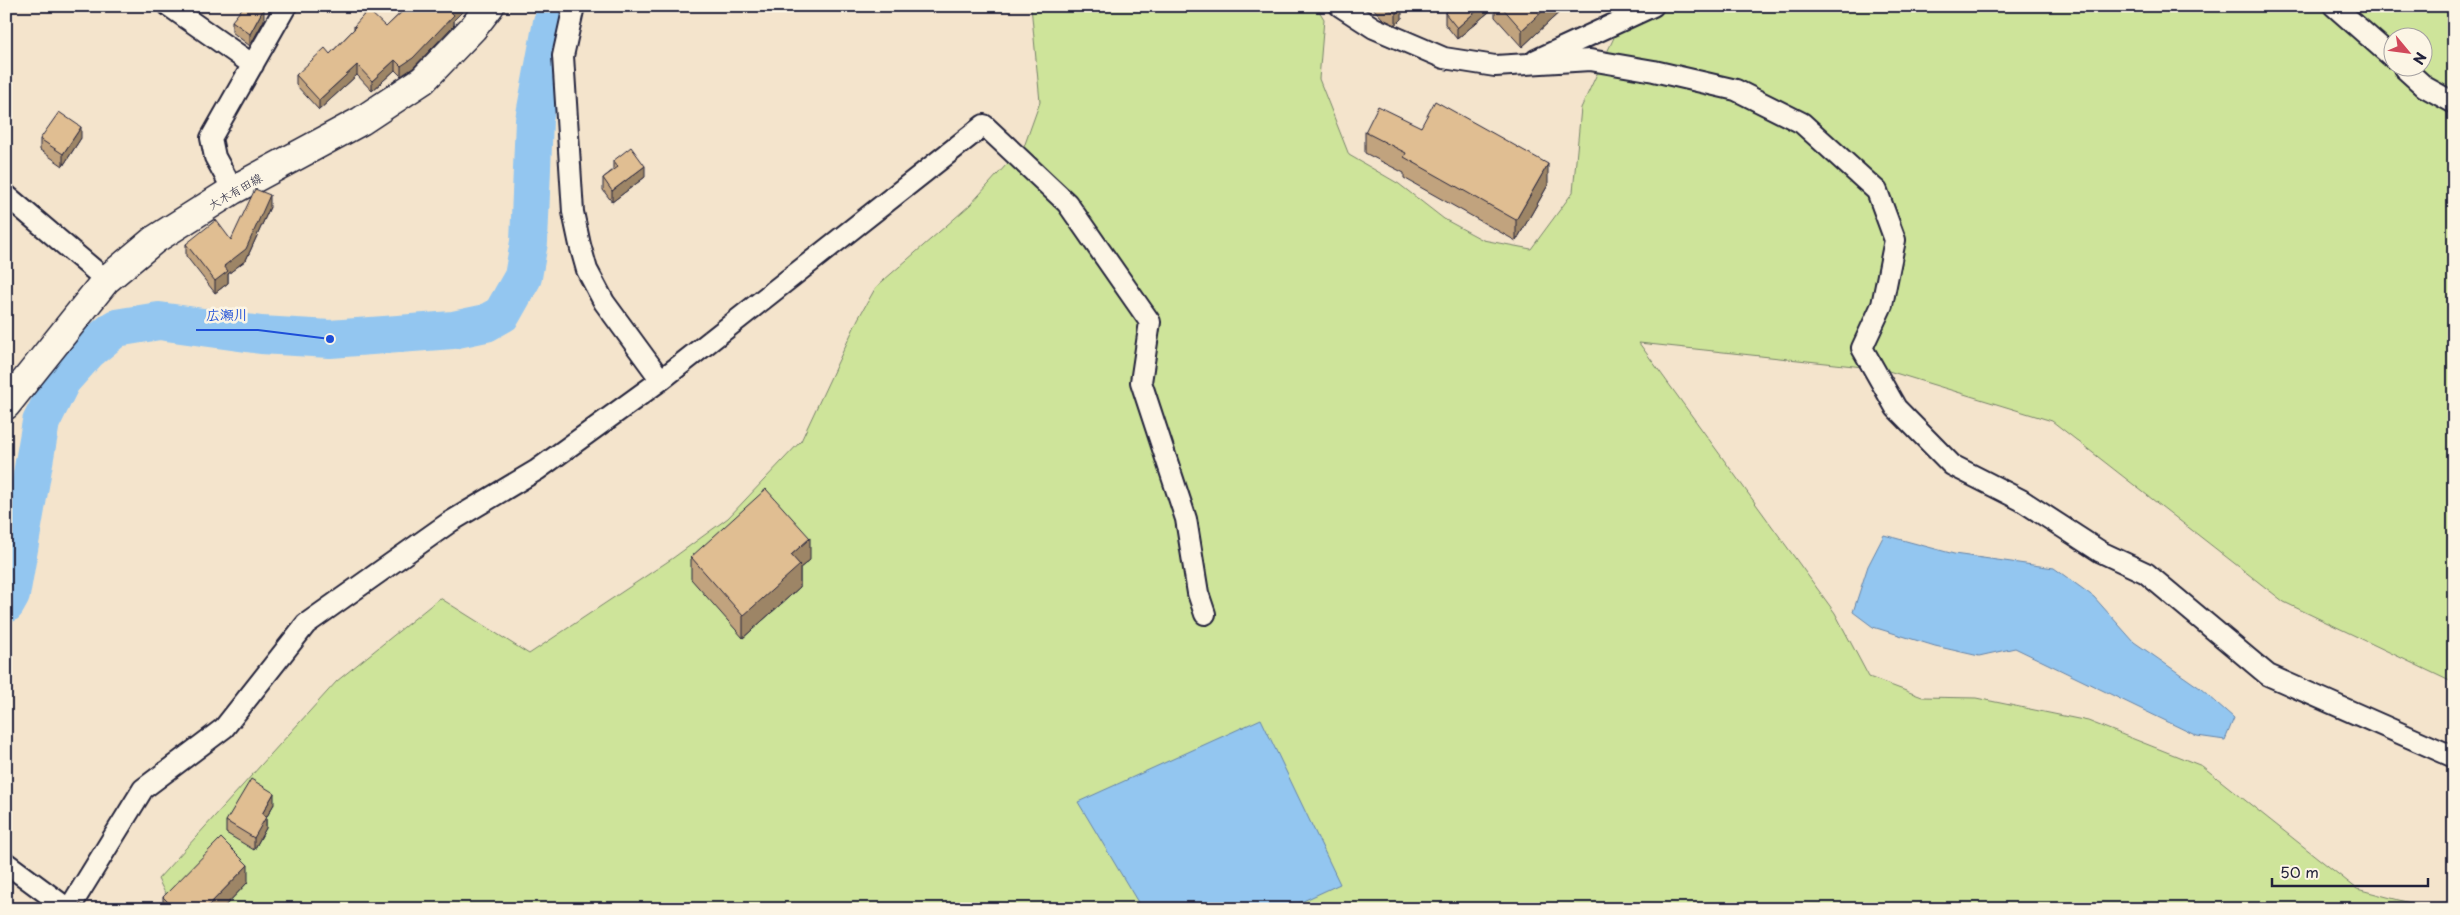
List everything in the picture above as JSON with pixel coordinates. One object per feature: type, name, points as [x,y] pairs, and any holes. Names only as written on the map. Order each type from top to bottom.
[{"type":"main road","name":"大木有田線","points":[[6,405],[106,280],[154,240],[234,190],[361,121],[422,80],[473,28],[490,6]]},
{"type":"street","points":[[169,6],[253,65]]},
{"type":"street","points":[[234,190],[215,157],[211,138],[286,6]]},
{"type":"street","points":[[574,6],[563,56],[573,212],[580,245],[587,270],[604,302],[661,380]]},
{"type":"street","points":[[1340,6],[1374,28],[1444,58],[1495,66],[1521,66],[1590,60],[1654,71],[1736,90],[1802,123],[1877,191],[1895,240],[1882,305],[1862,348],[1896,408],[1952,465],[2021,500],[2101,552],[2146,573],[2268,675],[2454,757]]},
{"type":"street","points":[[1521,66],[1653,6]]},
{"type":"street","points":[[2334,6],[2382,48]]},
{"type":"street","points":[[2415,78],[2425,87],[2454,103]]},
{"type":"street","points":[[6,863],[69,909],[143,788],[224,728],[306,624],[450,522],[537,470],[661,380],[984,125],[1067,203],[1150,322],[1141,382],[1186,519],[1198,593],[1204,614]]},
{"type":"street","points":[[6,195],[106,280]]},
{"type":"green space","points":[[1031,6],[1316,6],[1324,19],[1319,79],[1349,155],[1399,184],[1444,219],[1483,240],[1531,249],[1573,192],[1581,108],[1618,29],[1604,6],[2454,6],[2454,683],[2284,602],[2052,421],[1882,369],[1639,343],[1835,613],[1869,677],[1922,697],[1976,698],[2088,721],[2202,766],[2357,889],[2433,909],[173,909],[158,879],[337,681],[440,598],[529,654],[673,558],[728,518],[801,441],[858,319],[876,287],[970,205],[1025,144],[1040,102]]},
{"type":"water","points":[[1884,535],[1954,554],[2054,568],[2094,597],[2134,642],[2200,688],[2234,718],[2225,740],[2197,736],[2015,648],[1979,656],[1935,646],[1873,627],[1853,612],[1868,566]]},
{"type":"water","points":[[1261,719],[1340,884],[1286,909],[1142,909],[1078,802]]},
{"type":"building","points":[[244,6],[262,6],[264,8],[250,34],[232,21]]},
{"type":"building","points":[[408,6],[457,6],[451,12],[454,15],[413,58],[401,66],[395,60],[372,81],[357,65],[319,100],[296,75],[325,48],[330,54],[356,27],[354,26],[368,10],[386,27]]},
{"type":"building","points":[[1382,6],[1400,6],[1402,8],[1396,13]]},
{"type":"building","points":[[1453,6],[1482,6],[1457,28],[1445,13]]},
{"type":"building","points":[[1501,6],[1548,6],[1522,30]]},
{"type":"building","points":[[1435,101],[1548,164],[1516,220],[1404,157],[1406,153],[1365,132],[1378,106],[1421,127]]},
{"type":"building","points":[[59,112],[81,127],[63,154],[40,139]]},
{"type":"building","points":[[631,147],[645,166],[612,191],[603,178],[618,167],[613,161]]},
{"type":"building","points":[[255,189],[270,195],[246,249],[224,266],[228,271],[215,281],[186,244],[216,220],[231,240]]},
{"type":"building","points":[[766,489],[810,538],[791,555],[800,565],[743,616],[691,557]]},
{"type":"building","points":[[251,779],[274,793],[262,814],[266,817],[254,838],[226,821]]},
{"type":"building","points":[[221,838],[248,865],[205,909],[175,909],[163,897]]},
{"type":"building","points":[[80,903],[90,909],[77,909]]},
{"type":"waterway","points":[[6,604],[11,595],[41,422],[62,380],[88,351],[116,328],[159,321],[261,335],[330,339],[453,330],[486,323],[502,314],[523,277],[529,242],[534,120],[552,22],[561,6]]},
{"type":"place","name":"広瀬川","points":[[330,339]]}]
